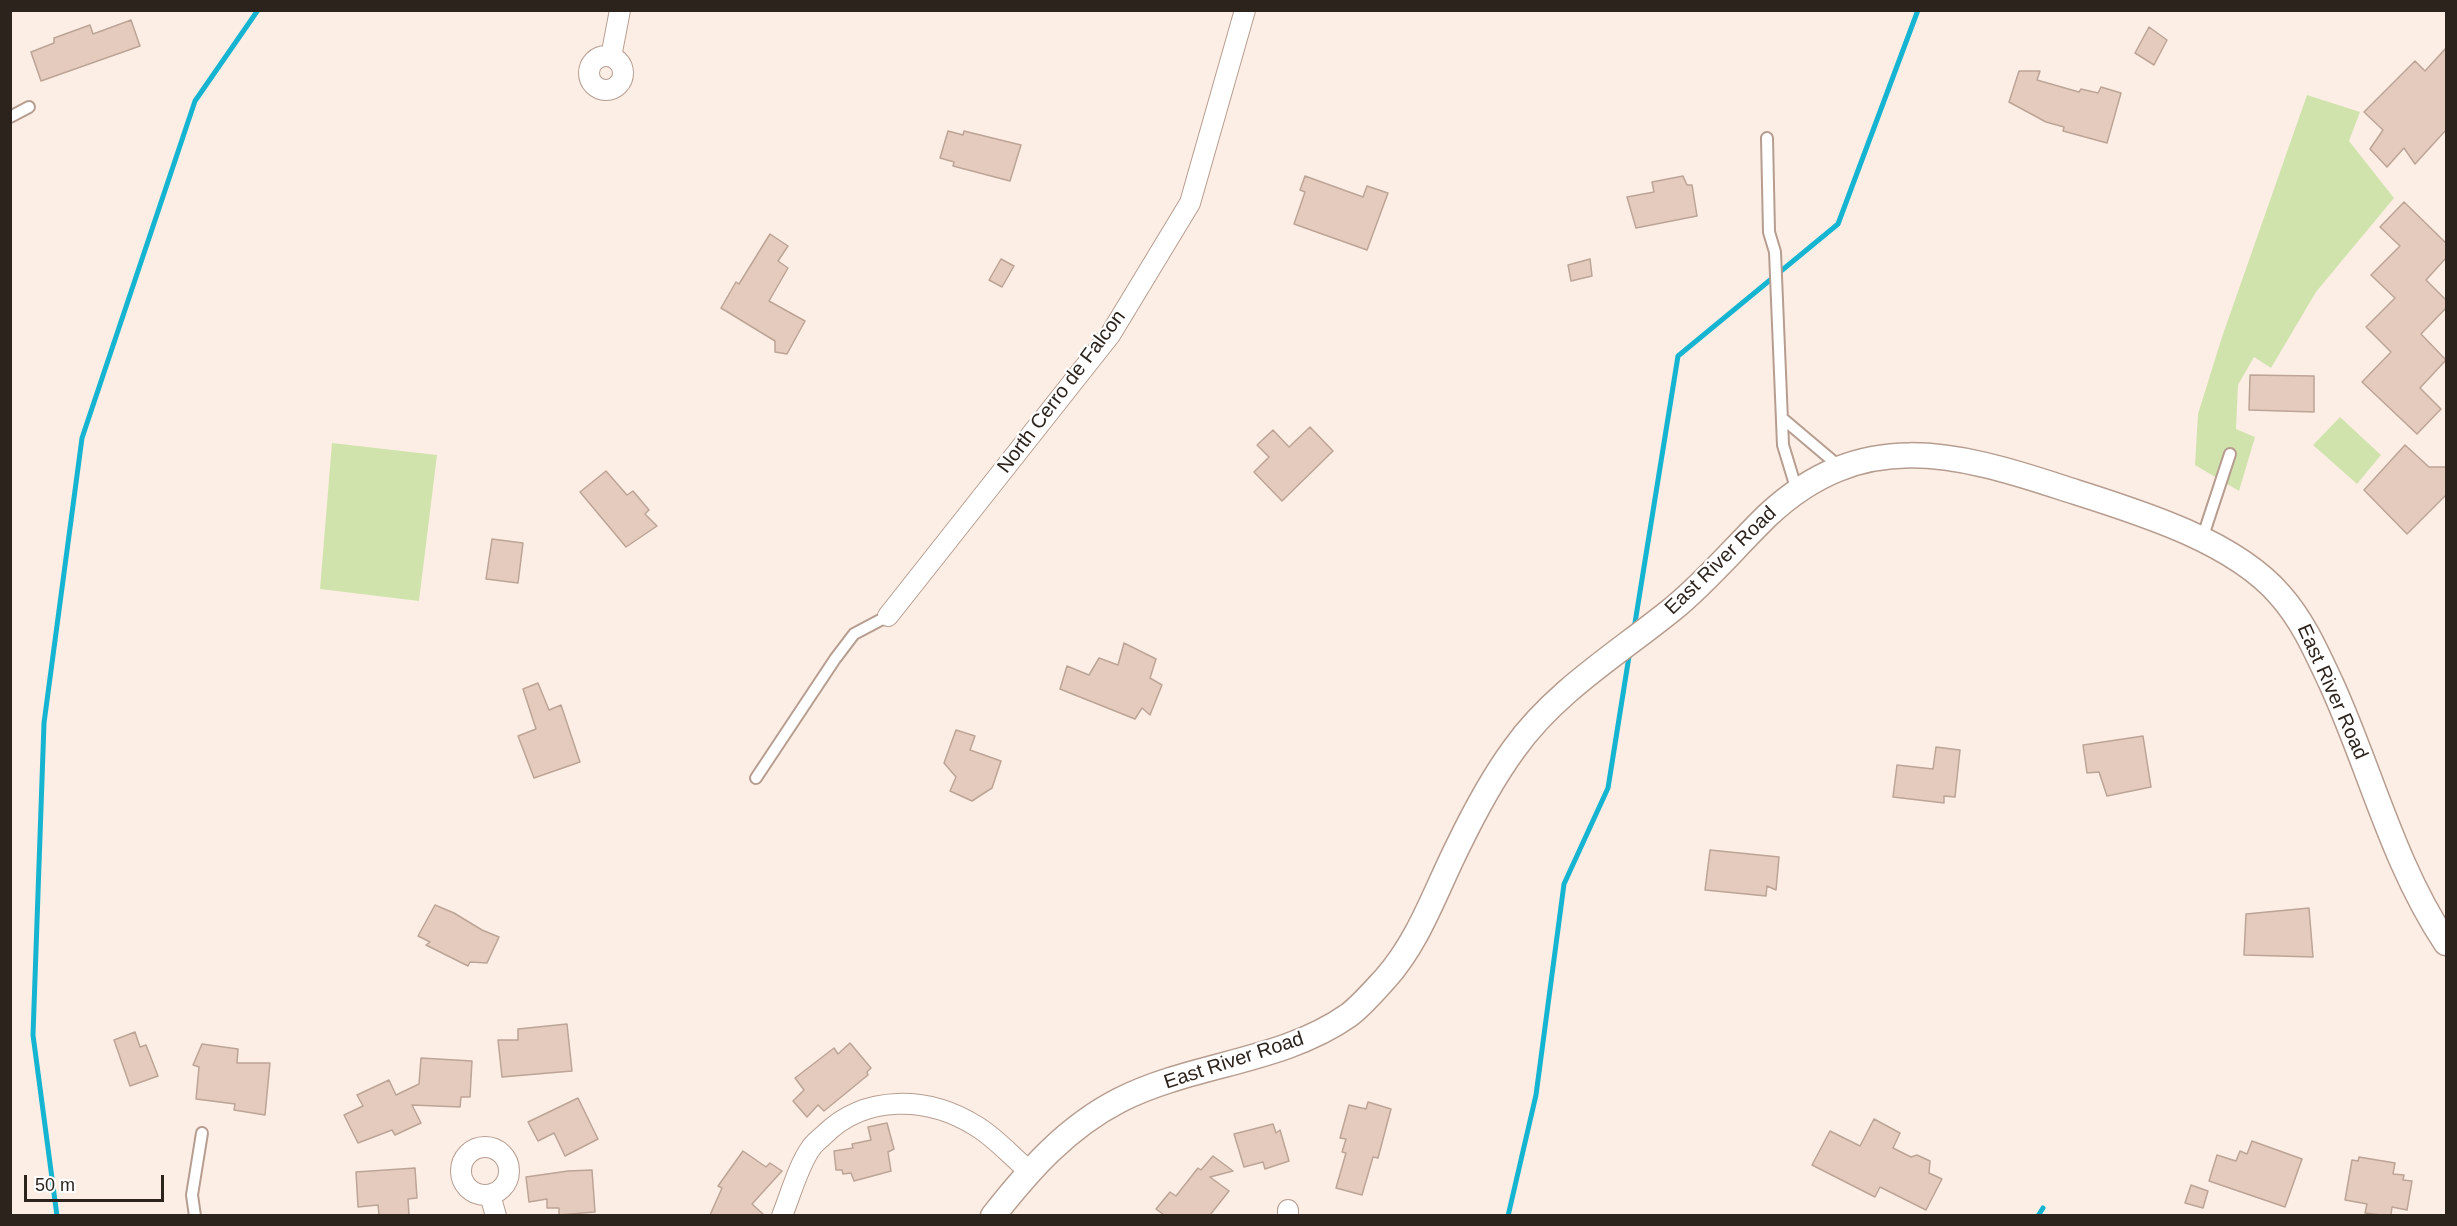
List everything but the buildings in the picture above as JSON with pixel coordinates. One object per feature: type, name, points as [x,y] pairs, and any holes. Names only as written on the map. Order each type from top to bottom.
[{"type":"street","points":[[611,57],[621,10]]},
{"type":"street","name":"North Cerro de Falcon","points":[[888,616],[1110,335],[1190,203],[1245,10]]},
{"type":"street","name":"East River Road","points":[[993,1215],[1028,1170],[1076,1128],[1120,1100],[1154,1087],[1302,1041],[1351,1014],[1386,978],[1407,950],[1459,843],[1514,748],[1548,710],[1586,676],[1677,606],[1771,512],[1797,491],[1840,467],[1883,456],[1911,454],[1938,456],[2015,472],[2131,510],[2202,539],[2240,561],[2276,589],[2303,623],[2352,729],[2399,854],[2446,943]]},
{"type":"street","points":[[782,1215],[811,1148],[836,1123],[861,1109],[886,1104],[922,1104],[952,1113],[978,1127],[1028,1170]]},
{"type":"street","points":[[490,1195],[496,1215]]},
{"type":"lane","points":[[10,117],[28,106]]},
{"type":"lane","points":[[1767,138],[1768,232],[1775,252],[1783,445],[1797,491]]},
{"type":"lane","points":[[1782,418],[1840,467]]},
{"type":"lane","points":[[2202,539],[2230,454]]},
{"type":"lane","points":[[756,778],[854,634],[888,616]]},
{"type":"lane","points":[[195,1215],[192,1195],[202,1133]]},
{"type":"green space","points":[[2307,95],[2360,112],[2349,141],[2394,198],[2316,292],[2271,368],[2254,357],[2238,385],[2236,429],[2255,437],[2239,491],[2195,465],[2198,414],[2222,337]]},
{"type":"green space","points":[[2340,417],[2381,455],[2357,484],[2313,445]]},
{"type":"green space","points":[[332,443],[437,455],[419,601],[320,589]]},
{"type":"waterway","points":[[57,1216],[33,1035],[44,723],[82,438],[195,101],[258,10]]},
{"type":"waterway","points":[[1634,629],[1678,356],[1838,224],[1918,10]]},
{"type":"waterway","points":[[1508,1216],[1536,1095],[1564,884],[1608,788],[1630,650]]},
{"type":"waterway","points":[[2038,1216],[2043,1208]]}]
